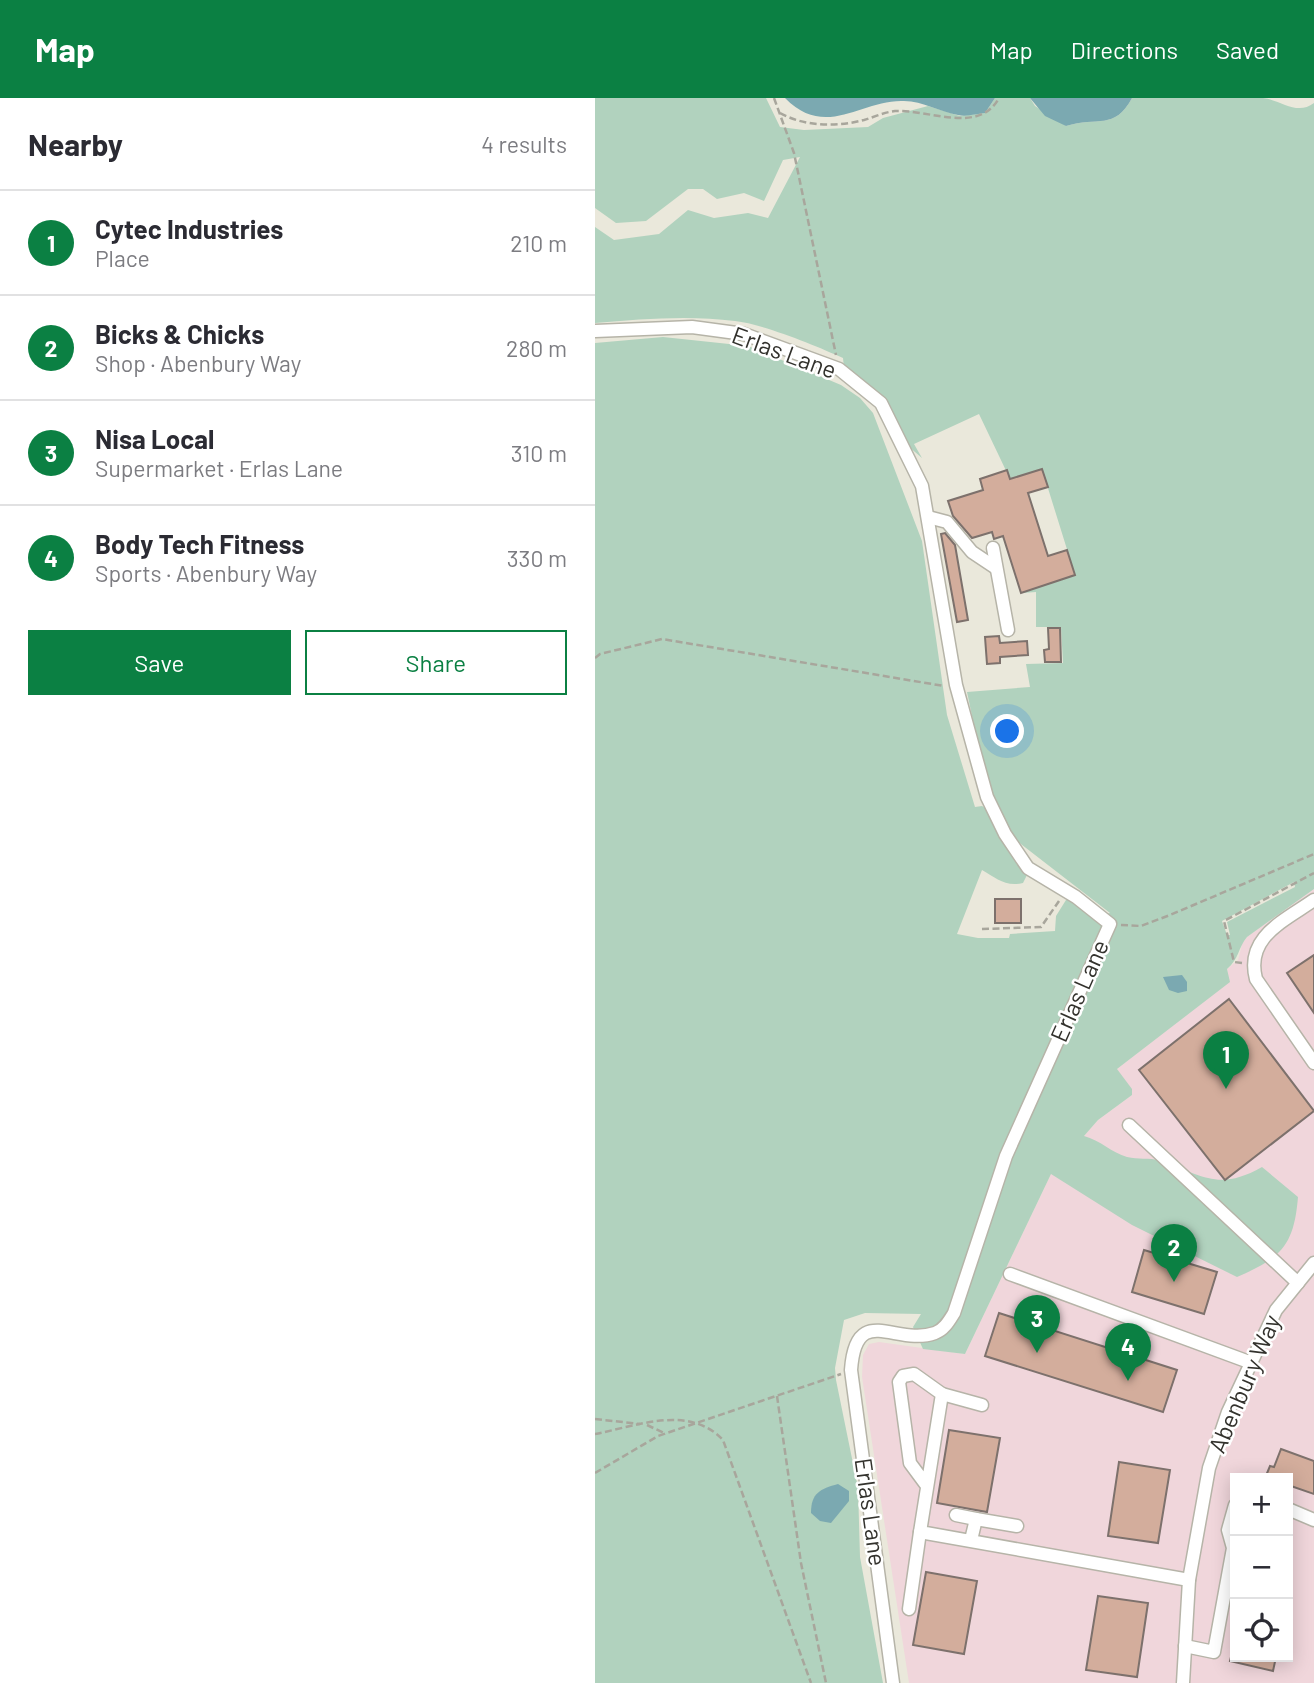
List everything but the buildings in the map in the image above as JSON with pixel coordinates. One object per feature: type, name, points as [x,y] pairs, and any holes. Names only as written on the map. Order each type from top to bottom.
[{"type":"street","name":"Erlas Lane","points":[[595,331],[692,327],[744,334],[839,369],[881,403],[922,486],[955,685],[987,797],[1005,834],[1028,868],[1070,894],[1110,924],[1006,1156],[954,1313],[946,1326],[934,1334],[883,1331],[858,1338],[851,1370],[893,1683]]},
{"type":"street","points":[[928,517],[947,522],[972,552],[996,568]]},
{"type":"street","points":[[993,548],[1008,630]]},
{"type":"street","points":[[1314,900],[1262,937],[1252,965],[1257,979],[1314,1063]]},
{"type":"street","points":[[1129,1125],[1298,1283]]},
{"type":"street","name":"Abenbury Way","points":[[1183,1683],[1189,1580],[1209,1468],[1249,1362],[1276,1310],[1314,1263]]},
{"type":"street","points":[[1010,1274],[1249,1362]]},
{"type":"street","points":[[927,1486],[910,1463],[899,1382],[903,1376],[913,1374],[942,1394],[982,1405]]},
{"type":"street","points":[[909,1609],[942,1394]]},
{"type":"street","points":[[1293,1511],[1314,1520]]},
{"type":"street","points":[[955,1515],[1017,1525]]},
{"type":"street","points":[[971,1540],[976,1518]]},
{"type":"street","points":[[1185,1646],[1215,1651],[1223,1591],[1233,1548],[1228,1530],[1230,1523]]},
{"type":"street","points":[[920,1532],[1189,1580]]},
{"type":"path","points":[[774,98],[794,153],[839,369]]},
{"type":"path","points":[[779,112],[814,125],[860,121],[894,111],[968,118],[994,108],[999,98]]},
{"type":"path","points":[[595,658],[600,654],[662,639],[941,687],[955,685]]},
{"type":"path","points":[[1110,924],[1141,926],[1314,854]]},
{"type":"path","points":[[1252,965],[1234,962],[1224,921],[1314,873]]},
{"type":"path","points":[[982,929],[1041,927],[1061,898],[1070,894]]},
{"type":"path","points":[[595,1473],[666,1434],[851,1370]]},
{"type":"path","points":[[777,1396],[801,1563],[826,1683]]},
{"type":"path","points":[[595,1434],[679,1418],[701,1422],[723,1440],[810,1683]]},
{"type":"path","points":[[595,1419],[646,1424],[666,1434]]},
{"type":"shaded area","points":[[1314,889],[1314,1683],[909,1683],[862,1377],[863,1355],[869,1344],[879,1342],[965,1354],[1051,1174],[1098,1120],[1132,1095],[1117,1069],[1229,982],[1227,969],[1238,960],[1242,944],[1247,937]]},
{"type":"green space","points":[[595,98],[766,98],[780,127],[804,130],[868,127],[883,118],[928,106],[960,116],[985,113],[995,98],[1030,98],[1035,106],[1066,126],[1112,119],[1119,115],[1132,98],[1263,98],[1295,108],[1308,107],[1314,103],[1314,889],[1247,937],[1227,969],[1230,982],[1117,1069],[1132,1089],[1132,1095],[1098,1120],[1084,1136],[1127,1157],[1156,1160],[1211,1179],[1234,1179],[1262,1167],[1298,1197],[1293,1228],[1289,1239],[1275,1256],[1237,1277],[1132,1225],[1051,1174],[965,1354],[923,1349],[913,1327],[921,1314],[865,1313],[844,1320],[835,1368],[836,1380],[858,1488],[860,1557],[883,1683],[595,1683],[595,343],[663,337],[748,346],[841,385],[860,398],[873,413],[922,541],[947,715],[975,807],[982,806],[990,811],[1027,875],[1023,883],[1011,884],[982,870],[957,934],[978,938],[1009,938],[1010,934],[1055,931],[1056,916],[1066,900],[1071,900],[1095,917],[1110,913],[1008,834],[988,792],[967,692],[1030,687],[1026,664],[1063,663],[1061,627],[1036,627],[1036,592],[1022,593],[1075,575],[1042,469],[1010,479],[979,414],[914,444],[922,458],[908,446],[888,406],[845,378],[843,358],[819,348],[775,331],[718,319],[647,319],[595,323],[595,227],[614,240],[659,234],[688,210],[714,218],[748,213],[768,218],[800,157],[783,160],[764,201],[744,193],[717,199],[703,189],[688,189],[646,221],[616,223],[595,208]],"holes":[[[1294,882],[1295,887],[1227,922],[1230,935],[1227,935],[1222,921]]]},
{"type":"water","points":[[785,98],[995,98],[985,113],[964,116],[904,101],[889,102],[830,117],[815,116],[800,110]]},
{"type":"water","points":[[1030,98],[1132,98],[1119,115],[1112,119],[1066,126],[1045,116]]},
{"type":"water","points":[[1182,975],[1187,982],[1187,991],[1178,993],[1169,990],[1163,977]]},
{"type":"water","points":[[838,1484],[849,1491],[849,1501],[831,1523],[820,1521],[811,1513],[815,1496]]},
{"type":"place","name":"Cytec Industries","points":[[1226,1089]]},
{"type":"place","name":"Bicks & Chicks","points":[[1174,1282]]},
{"type":"place","name":"Nisa Local","points":[[1037,1353]]},
{"type":"place","name":"Body Tech Fitness","points":[[1128,1381]]}]
